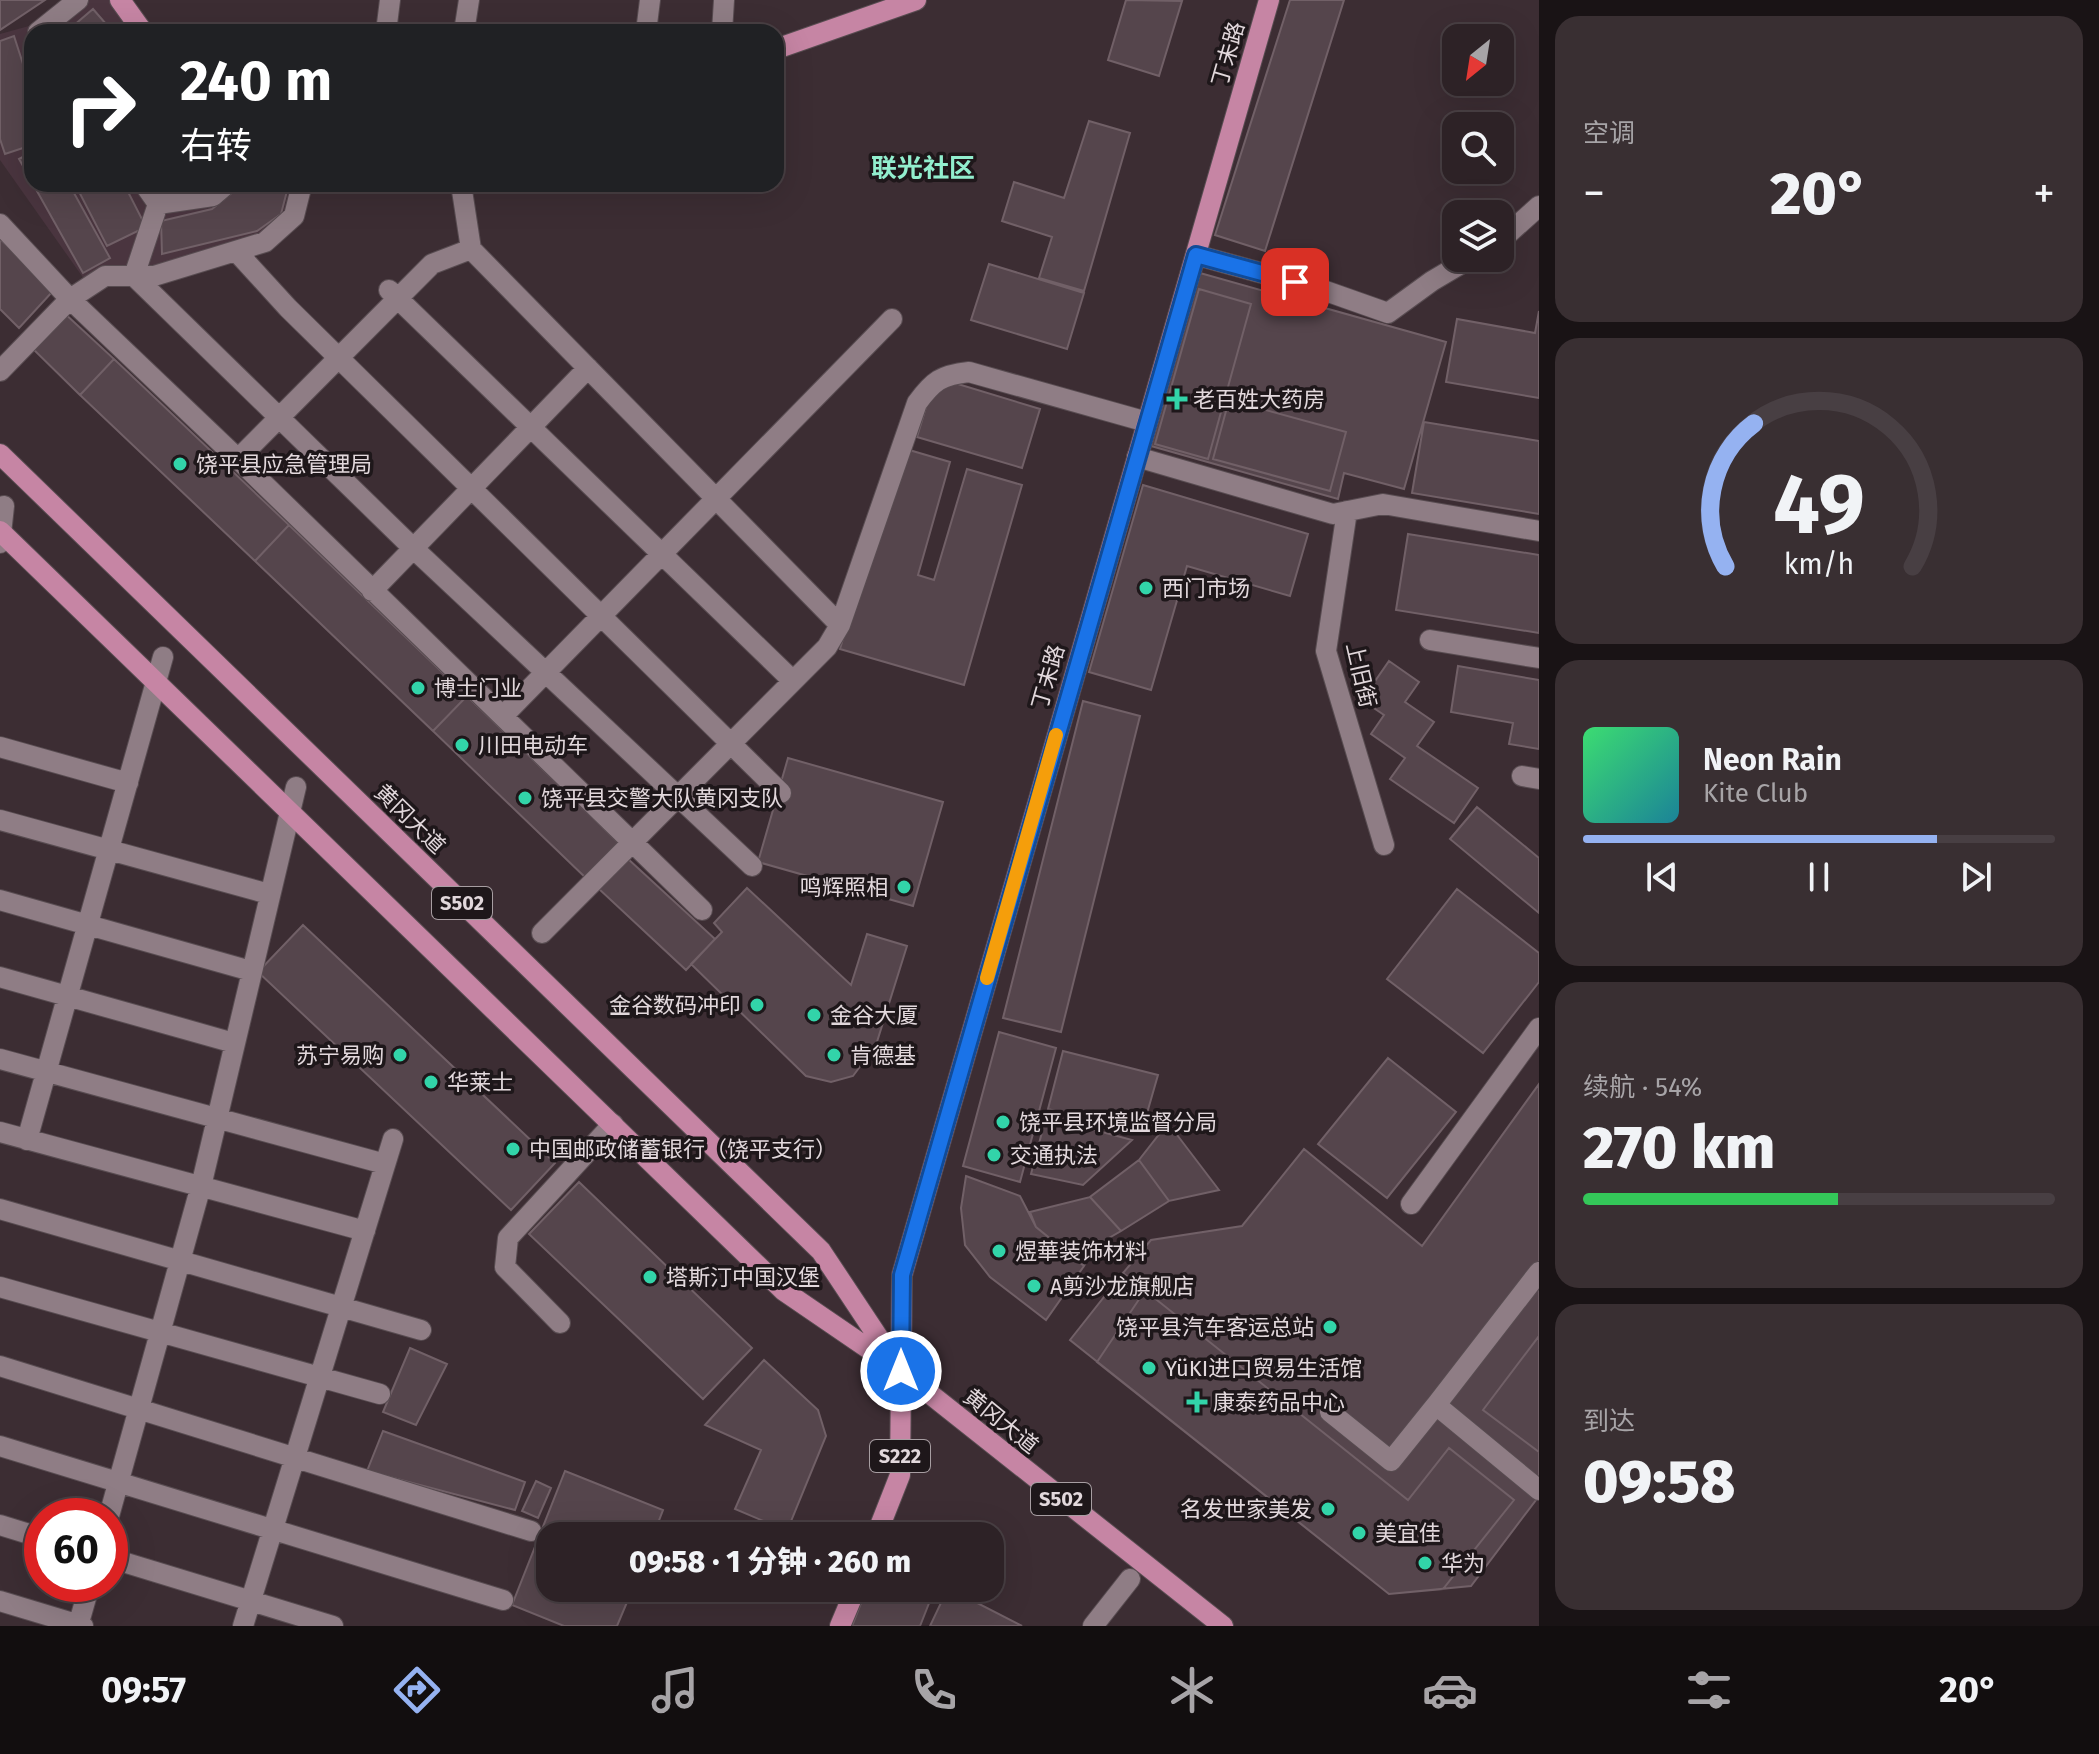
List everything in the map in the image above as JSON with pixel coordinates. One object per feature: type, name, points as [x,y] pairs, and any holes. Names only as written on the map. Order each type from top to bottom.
[{"type":"main road","points":[[120,0],[137,24]]},
{"type":"main road","points":[[784,46],[916,0]]},
{"type":"main road","name":"丁未路","points":[[901,1371],[902,1275],[1269,0]]},
{"type":"main road","name":"黄冈大道","points":[[0,454],[821,1251],[901,1371]]},
{"type":"main road","name":"黄冈大道","points":[[0,531],[784,1291],[901,1371],[1223,1626]]},
{"type":"main road","name":"S222","points":[[882,1522],[900,1475],[901,1371]]},
{"type":"main road","points":[[840,1626],[850,1602]]},
{"type":"street","points":[[48,24],[78,0]]},
{"type":"street","points":[[387,24],[390,0]]},
{"type":"street","points":[[465,24],[469,0]]},
{"type":"street","points":[[647,24],[650,0]]},
{"type":"street","points":[[722,24],[724,0]]},
{"type":"street","points":[[150,192],[158,204]]},
{"type":"street","points":[[158,204],[213,196],[218,192]]},
{"type":"street","points":[[0,371],[70,299],[105,276],[154,276],[265,242],[294,216],[300,192]]},
{"type":"street","points":[[462,192],[471,249],[840,625]]},
{"type":"street","points":[[134,276],[158,204]]},
{"type":"street","points":[[1514,228],[1539,206]]},
{"type":"street","points":[[0,224],[70,299],[702,910]]},
{"type":"street","points":[[238,459],[432,264],[471,249]]},
{"type":"street","points":[[236,251],[288,308],[781,793]]},
{"type":"street","points":[[1196,255],[1320,289],[1388,313],[1447,272]]},
{"type":"street","points":[[134,276],[413,548],[752,866]]},
{"type":"street","points":[[389,290],[793,681]]},
{"type":"street","points":[[503,716],[892,319]]},
{"type":"street","points":[[372,591],[588,368]]},
{"type":"street","points":[[542,933],[827,647],[840,625],[917,403],[931,383],[952,374],[969,372],[1147,422]]},
{"type":"street","points":[[1137,457],[1340,512],[1383,504],[1539,531]]},
{"type":"street","points":[[0,543],[4,506]]},
{"type":"street","name":"上旧街","points":[[1340,512],[1326,651],[1384,845]]},
{"type":"street","points":[[1430,640],[1539,658]]},
{"type":"street","points":[[27,1140],[163,657]]},
{"type":"street","points":[[0,747],[128,783]]},
{"type":"street","points":[[114,1498],[200,1186],[296,787]]},
{"type":"street","points":[[0,820],[269,894]]},
{"type":"street","points":[[0,900],[251,971]]},
{"type":"street","points":[[0,977],[234,1043]]},
{"type":"street","points":[[1411,1204],[1539,1028]]},
{"type":"street","points":[[0,1059],[385,1164]]},
{"type":"street","points":[[560,1323],[505,1267],[508,1238],[613,1124]]},
{"type":"street","points":[[0,1132],[365,1231]]},
{"type":"street","points":[[243,1626],[393,1139]]},
{"type":"street","points":[[0,1209],[421,1330]]},
{"type":"street","points":[[1330,1412],[1391,1461],[1539,1272]]},
{"type":"street","points":[[0,1287],[380,1394]]},
{"type":"street","points":[[0,1366],[531,1531]]},
{"type":"street","points":[[1436,1405],[1539,1490]]},
{"type":"street","points":[[0,1446],[503,1600]]},
{"type":"street","points":[[0,1525],[24,1532]]},
{"type":"street","points":[[128,1563],[333,1626]]},
{"type":"street","points":[[1093,1626],[1130,1579]]},
{"type":"street","points":[[0,1601],[80,1625],[86,1602]]},
{"type":"shaded area","points":[[61,0],[120,0],[137,24],[31,24]]},
{"type":"shaded area","points":[[24,27],[24,192],[297,192],[265,242],[89,286],[0,160],[0,34]]},
{"type":"building","points":[[0,0],[45,0],[0,30]]},
{"type":"building","points":[[1126,0],[1182,1],[1159,76],[1108,60]]},
{"type":"building","points":[[1290,0],[1344,0],[1265,251],[1215,235]]},
{"type":"building","points":[[93,9],[106,24],[75,24]]},
{"type":"building","points":[[14,36],[24,67],[24,148],[5,154],[0,139],[0,41]]},
{"type":"building","points":[[1089,121],[1130,133],[1084,291],[1039,278],[1052,237],[1002,221],[1014,182],[1064,198]]},
{"type":"building","points":[[37,192],[73,192],[110,258],[83,273]]},
{"type":"building","points":[[79,192],[128,192],[146,227],[107,246]]},
{"type":"building","points":[[233,192],[287,192],[281,214],[257,231],[162,254],[161,221],[212,209]]},
{"type":"building","points":[[0,239],[53,291],[19,328],[0,309]]},
{"type":"building","points":[[989,264],[1084,293],[1067,349],[971,320]]},
{"type":"building","points":[[1200,273],[1446,342],[1404,489],[1344,473],[1338,499],[1151,446]]},
{"type":"building","points":[[1199,289],[1251,304],[1208,459],[1155,444]]},
{"type":"building","points":[[62,311],[114,359],[80,395],[29,345]]},
{"type":"building","points":[[1539,311],[1539,398],[1446,382],[1457,319],[1535,333]]},
{"type":"building","points":[[114,359],[289,525],[255,561],[80,395]]},
{"type":"building","points":[[948,381],[1040,409],[1022,468],[917,437],[930,394]]},
{"type":"building","points":[[1229,400],[1346,432],[1330,491],[1213,459]]},
{"type":"building","points":[[1424,422],[1539,441],[1539,514],[1412,493]]},
{"type":"building","points":[[899,447],[950,462],[918,575],[934,580],[967,469],[1022,485],[964,685],[840,649]]},
{"type":"building","name":"西门市场","points":[[1143,485],[1308,534],[1290,596],[1187,566],[1151,690],[1089,672]]},
{"type":"building","points":[[289,525],[467,696],[433,731],[255,561]]},
{"type":"building","points":[[1408,534],[1539,555],[1539,633],[1396,610]]},
{"type":"building","points":[[1389,661],[1419,682],[1405,702],[1434,722],[1417,746],[1478,788],[1454,823],[1390,779],[1405,758],[1371,734],[1384,715],[1362,700]]},
{"type":"building","points":[[1458,666],[1539,680],[1539,749],[1509,744],[1513,723],[1451,712]]},
{"type":"building","points":[[467,696],[621,845],[588,880],[433,731]]},
{"type":"building","points":[[1083,701],[1140,716],[1061,1032],[1003,1018]]},
{"type":"building","points":[[788,758],[943,802],[913,906],[758,862]]},
{"type":"building","points":[[1477,807],[1539,858],[1539,913],[1450,839]]},
{"type":"building","points":[[627,858],[715,939],[686,970],[599,889]]},
{"type":"building","name":"金谷大厦","points":[[747,888],[851,985],[867,934],[907,946],[876,1045],[853,1076],[831,1082],[806,1076],[691,964],[722,932],[714,923]]},
{"type":"building","points":[[1457,889],[1539,953],[1539,982],[1483,1053],[1387,979]]},
{"type":"building","points":[[303,925],[555,1163],[511,1210],[258,972]]},
{"type":"building","points":[[999,1032],[1056,1048],[1020,1182],[963,1166]]},
{"type":"building","points":[[1063,1051],[1158,1075],[1141,1134],[1048,1109]]},
{"type":"building","points":[[1388,1058],[1456,1112],[1387,1198],[1318,1144]]},
{"type":"building","name":"饶平县汽车客运总站","points":[[1539,1084],[1539,1496],[1471,1586],[1389,1594],[1097,1362],[1144,1292],[1123,1273],[1151,1240],[1242,1226],[1304,1149],[1422,1246]]},
{"type":"building","points":[[1046,1117],[1132,1140],[1083,1185],[1031,1174]]},
{"type":"building","points":[[1168,1123],[1219,1190],[1169,1201],[1139,1160]]},
{"type":"building","points":[[1139,1160],[1169,1201],[1121,1231],[1090,1197]]},
{"type":"building","points":[[966,1176],[1020,1196],[1036,1227],[1084,1266],[1046,1320],[990,1277],[965,1245],[961,1208]]},
{"type":"building","points":[[579,1182],[752,1348],[703,1399],[529,1234]]},
{"type":"building","points":[[1090,1197],[1121,1231],[1095,1246],[1084,1266],[1036,1227],[1030,1212]]},
{"type":"building","points":[[1123,1273],[1408,1500],[1449,1448],[1514,1500],[1443,1589],[1389,1594],[1070,1340]]},
{"type":"building","points":[[1539,1336],[1539,1452],[1483,1410]]},
{"type":"building","points":[[410,1348],[447,1364],[416,1425],[383,1412]]},
{"type":"building","points":[[764,1360],[818,1410],[826,1436],[791,1522],[766,1522],[735,1509],[761,1450],[705,1425]]},
{"type":"building","points":[[383,1431],[525,1482],[515,1510],[367,1471]]},
{"type":"building","points":[[565,1471],[663,1510],[658,1522],[545,1522]]},
{"type":"building","points":[[536,1481],[551,1488],[538,1518],[522,1511]]},
{"type":"building","points":[[536,1544],[536,1602],[627,1602],[617,1626],[564,1626],[512,1605]]},
{"type":"building","points":[[861,1602],[929,1602],[920,1626],[852,1626]]},
{"type":"building","points":[[941,1602],[975,1602],[1022,1626],[930,1626]]},
{"type":"slow traffic","points":[[987,978],[1056,735]]},
{"type":"place","name":"老百姓大药房","points":[[1177,399]]},
{"type":"place","name":"饶平县应急管理局","points":[[180,464]]},
{"type":"place","name":"西门市场","points":[[1146,588]]},
{"type":"place","name":"博士门业","points":[[418,688]]},
{"type":"place","name":"川田电动车","points":[[462,745]]},
{"type":"place","name":"饶平县交警大队黄冈支队","points":[[525,798]]},
{"type":"place","name":"鸣辉照相","points":[[904,887]]},
{"type":"place","name":"金谷数码冲印","points":[[757,1005]]},
{"type":"place","name":"金谷大厦","points":[[814,1015]]},
{"type":"place","name":"苏宁易购","points":[[400,1055]]},
{"type":"place","name":"肯德基","points":[[834,1055]]},
{"type":"place","name":"华莱士","points":[[431,1082]]},
{"type":"place","name":"饶平县环境监督分局","points":[[1003,1122]]},
{"type":"place","name":"中国邮政储蓄银行（饶平支行）","points":[[513,1149]]},
{"type":"place","name":"交通执法","points":[[994,1155]]},
{"type":"place","name":"煜華装饰材料","points":[[999,1251]]},
{"type":"place","name":"塔斯汀中国汉堡","points":[[650,1277]]},
{"type":"place","name":"A剪沙龙旗舰店","points":[[1034,1286]]},
{"type":"place","name":"饶平县汽车客运总站","points":[[1330,1327]]},
{"type":"place","name":"YüKI进口贸易生活馆","points":[[1149,1368]]},
{"type":"place","name":"康泰药品中心","points":[[1197,1402]]},
{"type":"place","name":"名发世家美发","points":[[1328,1509]]},
{"type":"place","name":"美宜佳","points":[[1359,1533]]},
{"type":"place","name":"华为","points":[[1425,1563]]},
{"type":"district","name":"联光社区","points":[[923,168]]},
{"type":"route","points":[[901,1371],[902,1275],[1196,255],[1295,282]]}]
